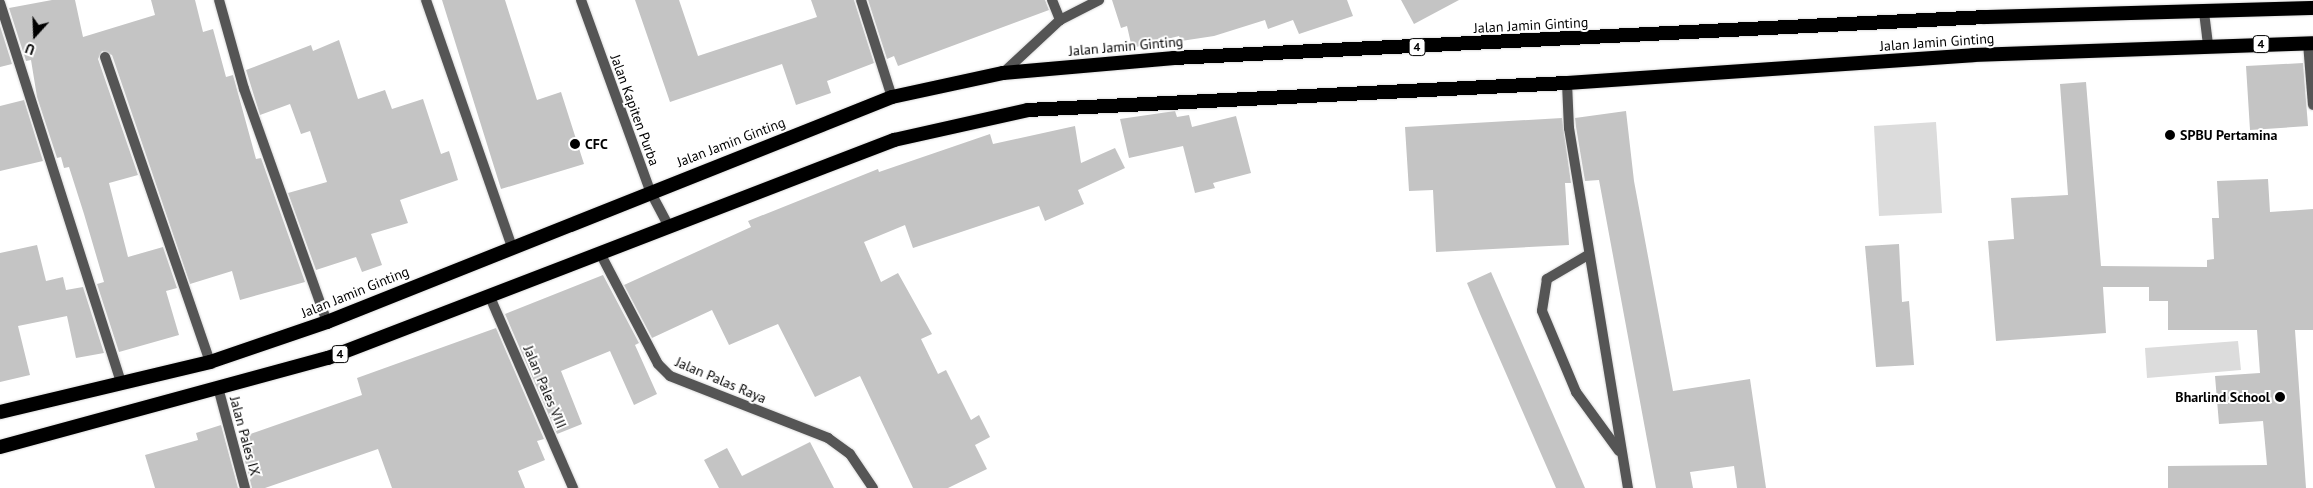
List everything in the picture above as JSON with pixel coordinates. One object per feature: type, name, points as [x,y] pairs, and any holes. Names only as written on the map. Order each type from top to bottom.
[{"type":"highway","name":"Jalan Jamin Ginting","points":[[0,412],[210,362],[327,322],[650,191],[892,97],[1003,73],[1174,58],[2032,15],[2313,8]]},
{"type":"highway","name":"Jalan Jamin Ginting","points":[[0,447],[219,390],[328,358],[894,140],[1028,110],[1566,83],[1973,56],[2208,45],[2310,43]]},
{"type":"street","points":[[219,0],[244,89],[327,322]]},
{"type":"street","points":[[426,0],[512,247]]},
{"type":"street","name":"Jalan Kapiten Purba","points":[[581,0],[650,191],[668,226]]},
{"type":"street","points":[[860,0],[892,97]]},
{"type":"street","points":[[1052,0],[1060,20]]},
{"type":"street","points":[[1003,73],[1060,20],[1099,0]]},
{"type":"street","points":[[0,3],[121,382]]},
{"type":"street","points":[[2204,12],[2208,45]]},
{"type":"street","points":[[2310,43],[2313,105]]},
{"type":"street","points":[[105,57],[210,362]]},
{"type":"street","points":[[1566,83],[1569,128],[1588,254],[1620,452],[1628,488]]},
{"type":"street","name":"Jalan Palas Raya","points":[[600,253],[658,364],[670,376],[828,438],[850,454],[873,488]]},
{"type":"street","points":[[1588,254],[1547,279],[1542,310],[1576,392],[1620,452]]},
{"type":"street","name":"Jalan Pales VIII","points":[[490,297],[573,488]]},
{"type":"street","name":"Jalan Pales IX","points":[[219,390],[245,488]]},
{"type":"shaded area","points":[[1936,122],[1942,213],[1879,216],[1874,126]]},
{"type":"shaded area","points":[[2238,341],[2241,370],[2147,378],[2145,348]]},
{"type":"building","points":[[52,0],[75,0],[83,37],[155,15],[151,0],[195,0],[203,32],[213,29],[226,77],[233,75],[256,159],[261,158],[305,282],[240,300],[232,271],[190,284],[112,55],[102,51],[98,59],[138,175],[109,183],[128,257],[163,247],[177,288],[166,291],[179,335],[119,352],[97,284],[104,282],[69,167],[64,168],[61,157],[57,158],[37,97],[31,60],[26,61],[9,8]]},
{"type":"building","points":[[442,0],[505,0],[537,100],[561,92],[584,164],[501,189]]},
{"type":"building","points":[[635,0],[679,0],[698,56],[817,17],[811,0],[854,0],[874,63],[827,81],[831,93],[796,105],[782,64],[670,102]]},
{"type":"building","points":[[868,0],[1045,0],[1049,10],[898,66],[894,56],[887,59]]},
{"type":"building","points":[[1112,0],[1347,0],[1353,16],[1299,34],[1293,20],[1268,29],[1265,20],[1214,36],[1181,41],[1179,36],[1132,48],[1127,26],[1121,28]]},
{"type":"building","points":[[1401,0],[1459,0],[1414,24]]},
{"type":"building","points":[[0,26],[12,64],[0,67]]},
{"type":"building","points":[[339,40],[358,99],[385,90],[392,109],[423,99],[441,154],[449,151],[458,180],[400,200],[408,223],[371,234],[382,265],[362,272],[356,257],[316,270],[288,193],[327,182],[310,131],[301,134],[290,104],[260,115],[246,70],[311,45],[313,51]]},
{"type":"building","points":[[2303,63],[2308,126],[2250,130],[2246,66]]},
{"type":"building","points":[[2086,82],[2101,266],[2207,267],[2207,260],[2214,259],[2212,218],[2219,218],[2217,181],[2268,179],[2270,212],[2313,209],[2313,330],[2295,330],[2306,488],[2168,488],[2168,466],[2267,465],[2263,421],[2219,424],[2215,376],[2260,373],[2257,330],[2168,330],[2168,301],[2149,301],[2149,287],[2103,287],[2106,333],[1996,341],[1988,241],[2014,239],[2011,198],[2068,195],[2060,84]]},
{"type":"building","points":[[24,100],[43,161],[0,171],[0,106]]},
{"type":"building","points":[[1175,111],[1177,117],[1189,115],[1192,127],[1236,116],[1251,173],[1213,183],[1215,188],[1195,193],[1183,146],[1129,158],[1120,119]]},
{"type":"building","points":[[1626,111],[1634,181],[1673,391],[1750,379],[1766,488],[1737,488],[1734,466],[1690,472],[1693,488],[1656,488],[1599,180],[1585,181],[1575,118]]},
{"type":"building","points":[[1562,118],[1571,183],[1565,183],[1569,245],[1436,252],[1433,190],[1409,191],[1405,127]]},
{"type":"building","points":[[1075,126],[1081,163],[1115,148],[1125,168],[1078,190],[1084,204],[1045,221],[1039,206],[913,248],[905,225],[864,242],[881,282],[898,273],[932,334],[921,339],[938,374],[946,370],[971,420],[979,415],[990,437],[975,445],[987,469],[948,488],[913,488],[860,376],[815,397],[778,324],[729,345],[712,310],[652,338],[624,285],[751,227],[748,221],[878,169],[879,172],[990,134],[993,144]]},
{"type":"building","points":[[1899,244],[1902,302],[1909,301],[1914,365],[1876,367],[1865,246]]},
{"type":"building","points":[[37,245],[46,281],[63,277],[66,290],[83,287],[104,353],[76,358],[67,316],[18,326],[30,375],[0,382],[0,253]]},
{"type":"building","points":[[1491,272],[1585,488],[1556,488],[1480,314],[1467,283]]},
{"type":"building","points":[[603,275],[639,343],[635,345],[657,394],[634,405],[610,351],[561,371],[582,424],[557,434],[505,314]]},
{"type":"building","points":[[496,328],[544,439],[537,441],[545,460],[518,471],[525,488],[392,488],[378,449],[265,488],[252,488],[239,438],[362,395],[357,378]]},
{"type":"building","points":[[221,425],[238,488],[155,488],[145,455],[198,440],[196,433]]},
{"type":"building","points":[[810,442],[834,488],[719,488],[704,460],[727,448],[742,476]]},
{"type":"place","name":"SPBU Pertamina","points":[[2170,135]]},
{"type":"place","name":"CFC","points":[[575,144]]},
{"type":"place","name":"Bharlind School","points":[[2280,397]]}]
